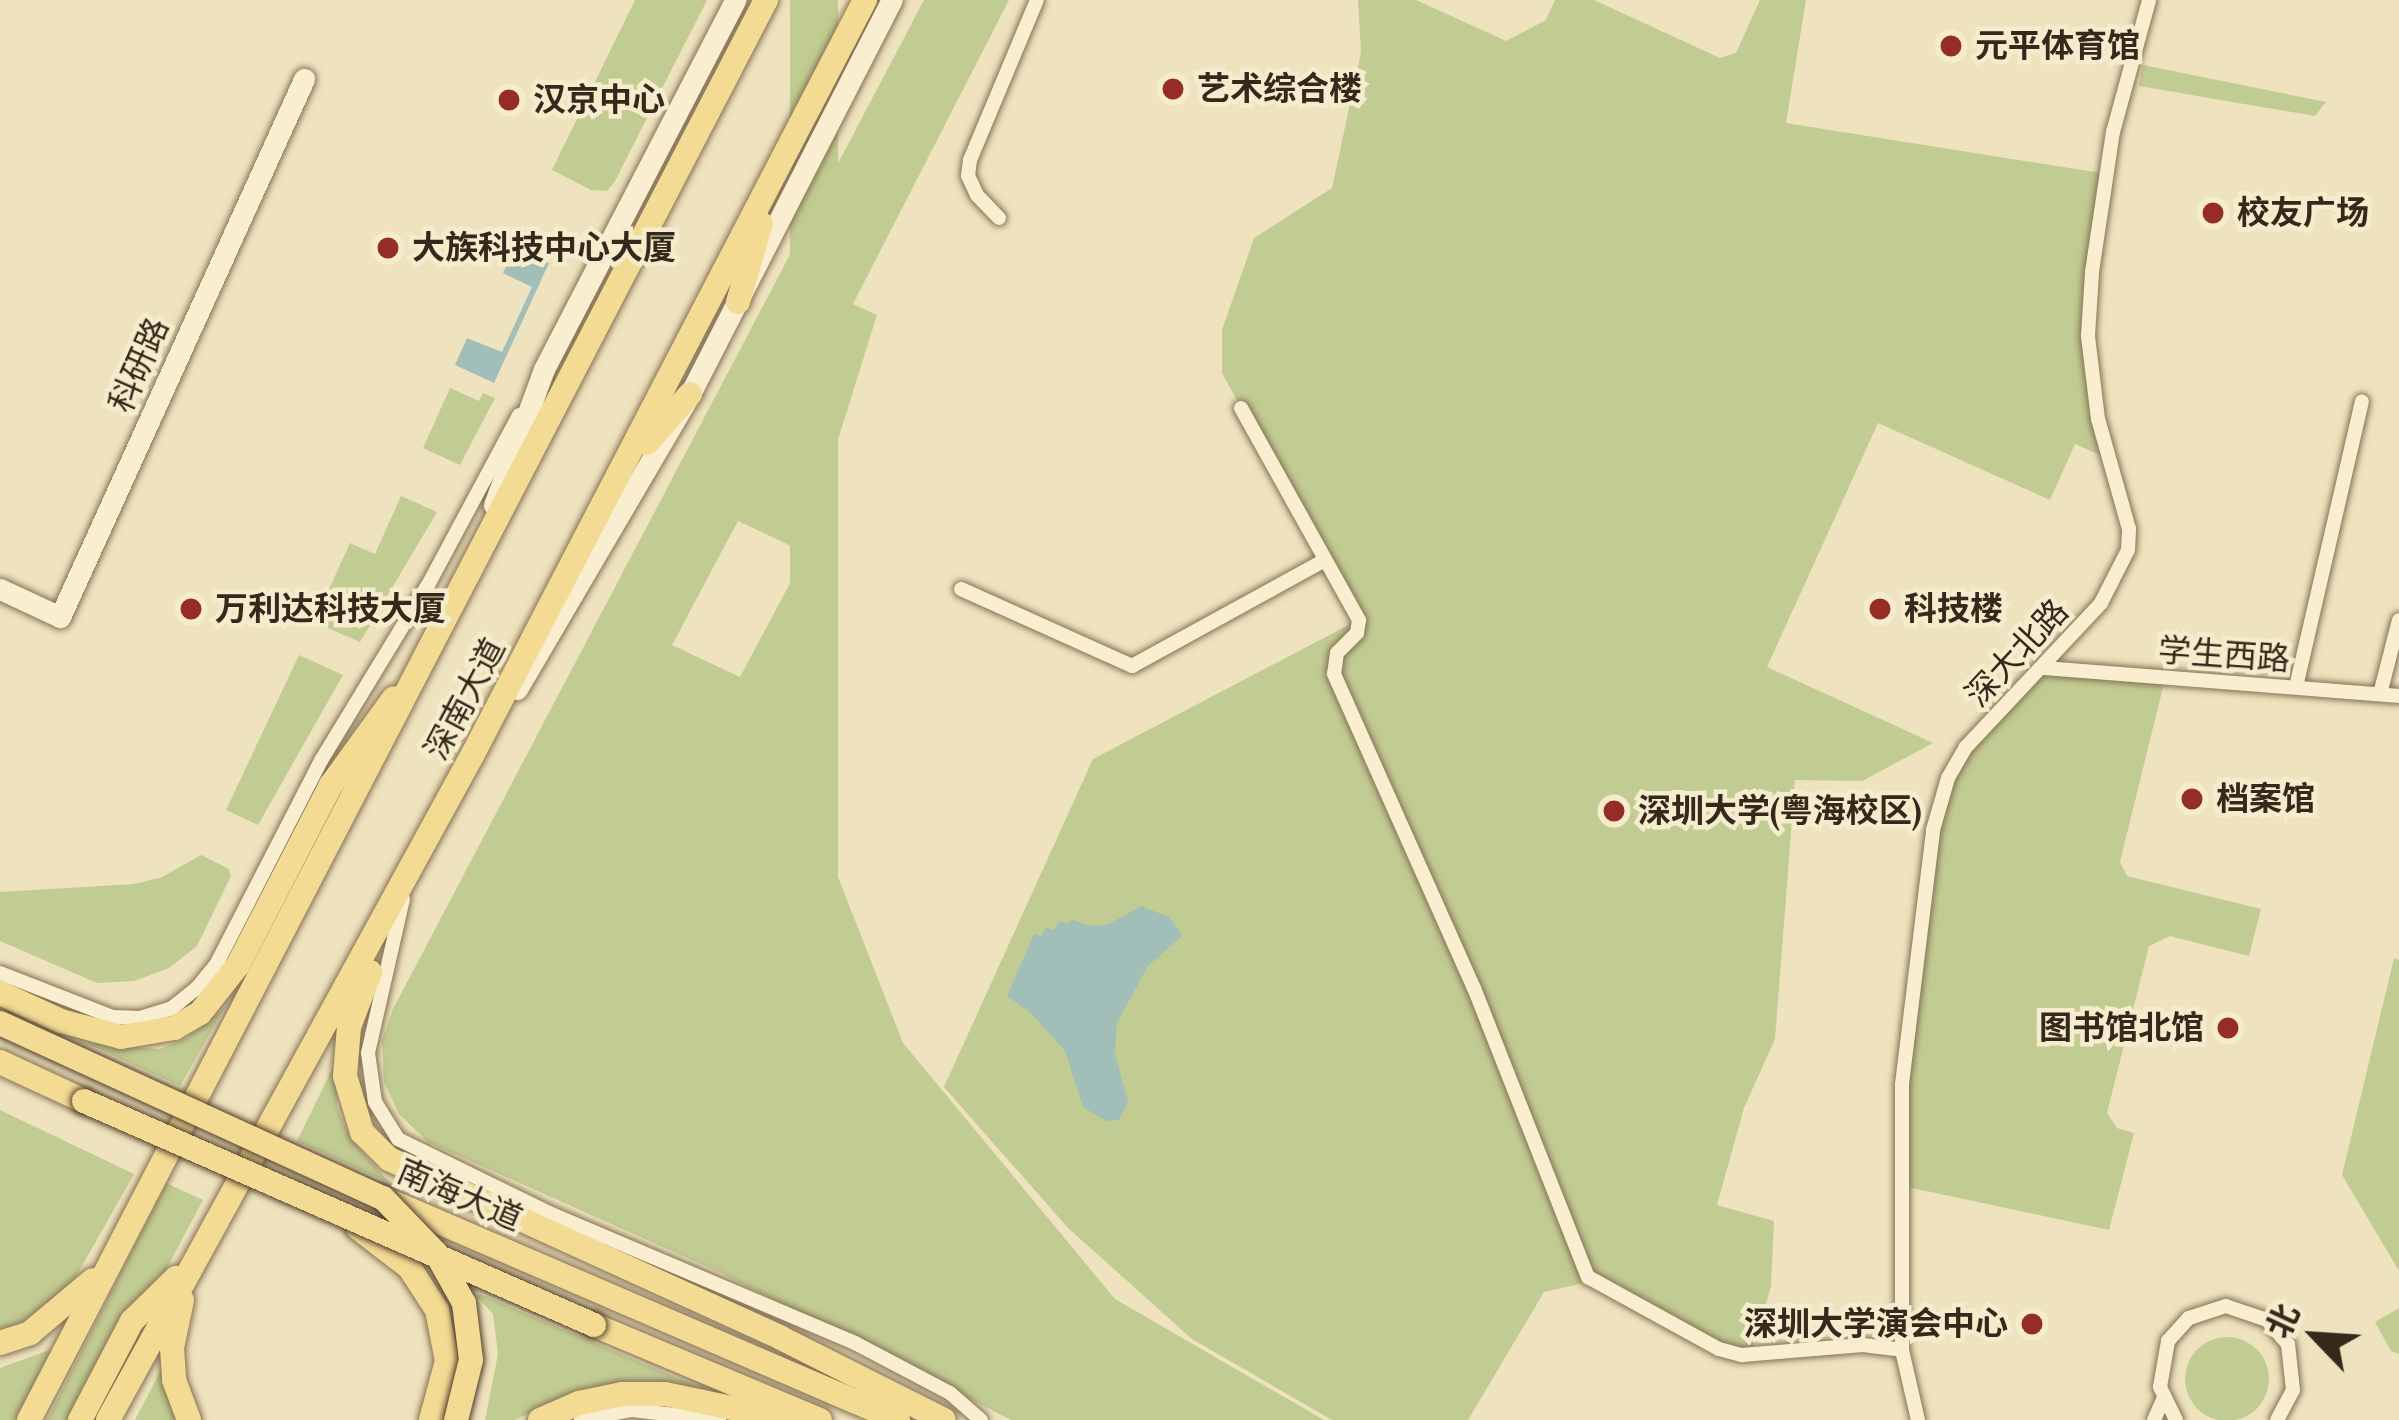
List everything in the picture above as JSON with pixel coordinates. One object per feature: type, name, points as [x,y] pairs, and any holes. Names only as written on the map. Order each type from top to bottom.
[{"type":"main road","points":[[464,590],[544,368],[735,0]]},
{"type":"main road","points":[[737,58],[753,0]]},
{"type":"main road","name":"深南大道","points":[[28,1420],[464,590],[766,0]]},
{"type":"main road","name":"深南大道","points":[[108,1420],[408,876],[865,0]]},
{"type":"main road","points":[[473,754],[553,635],[690,394],[892,0]]},
{"type":"main road","name":"科研路","points":[[0,589],[60,616],[304,79]]},
{"type":"main road","points":[[738,302],[775,173]]},
{"type":"main road","points":[[618,477],[690,394]]},
{"type":"main road","points":[[0,993],[95,1033],[121,1036],[174,1028],[200,1013],[220,993],[345,763],[441,633]]},
{"type":"main road","points":[[408,876],[349,1027],[345,1076],[362,1132],[389,1159],[622,1270],[781,1338],[944,1420]]},
{"type":"main road","name":"南海大道","points":[[0,1023],[383,1198],[898,1420]]},
{"type":"main road","name":"南海大道","points":[[0,1062],[341,1217],[820,1420]]},
{"type":"main road","points":[[0,1074],[84,1101]]},
{"type":"main road","points":[[383,1198],[436,1253],[464,1303],[471,1360],[441,1417]]},
{"type":"main road","points":[[341,1217],[409,1267],[437,1310],[447,1360],[441,1417]]},
{"type":"main road","points":[[0,1343],[30,1333],[62,1310],[117,1250]]},
{"type":"main road","points":[[80,1420],[132,1321],[195,1259]]},
{"type":"main road","points":[[189,1420],[174,1380],[172,1348],[195,1259]]},
{"type":"main road","points":[[540,1420],[579,1403],[622,1394],[665,1394],[789,1420]]},
{"type":"street","points":[[999,218],[977,195],[968,176],[970,160],[1037,0]]},
{"type":"street","name":"深大北路","points":[[1918,1420],[1902,1350],[1902,1084],[1933,830],[1948,778],[1966,747],[2045,668],[2101,603],[2128,550],[2129,530],[2098,419],[2089,337],[2092,272],[2114,132],[2149,0]]},
{"type":"street","points":[[0,973],[113,1017],[140,1018],[172,1008],[197,988],[217,963],[322,759],[428,585],[544,368]]},
{"type":"street","points":[[2296,687],[2362,402]]},
{"type":"street","points":[[1241,408],[1359,620],[1357,633],[1334,662],[1340,690],[1474,988],[1588,1277],[1719,1348],[1742,1355],[1863,1345],[1902,1350]]},
{"type":"street","points":[[961,589],[1132,666],[1325,560]]},
{"type":"street","points":[[2380,694],[2399,620]]},
{"type":"street","name":"学生西路","points":[[2045,668],[2399,696]]},
{"type":"street","points":[[408,876],[368,1053],[376,1102],[398,1139],[549,1213],[855,1343],[950,1393],[981,1420]]},
{"type":"street","points":[[2176,1420],[2164,1400],[2159,1370],[2177,1328],[2200,1312],[2240,1308],[2279,1330],[2293,1359],[2293,1390],[2277,1420]]},
{"type":"street","points":[[2154,1420],[2164,1400]]},
{"type":"street","points":[[581,1420],[632,1410],[719,1420]]},
{"type":"green space","points":[[635,0],[707,0],[614,183],[607,191],[591,190],[552,170]]},
{"type":"green space","points":[[790,0],[838,0],[838,1241],[790,1241]]},
{"type":"green space","points":[[924,0],[1009,0],[853,304],[877,315],[810,529],[833,864],[903,1043],[1115,1299],[1324,1420],[1011,1420],[719,1272],[428,1142],[399,1114],[384,1082],[382,1041],[393,1009]],"holes":[[[738,521],[806,553],[740,677],[672,645]]]},
{"type":"green space","points":[[1358,0],[1416,0],[1506,41],[1546,20],[1555,0],[1594,0],[1720,58],[1736,53],[1760,0],[1806,0],[1786,123],[2107,174],[2088,336],[2109,459],[2075,444],[2050,500],[1878,423],[1767,667],[1933,743],[1862,781],[1795,780],[1775,1039],[1744,1108],[1717,1205],[1774,1221],[1771,1286],[1752,1353],[1742,1355],[1593,1281],[1544,1292],[1468,1420],[1332,1420],[1192,1339],[1068,1228],[944,1087],[1093,759],[1358,620],[1222,373],[1222,330],[1254,238],[1332,188],[1361,52]]},
{"type":"green space","points":[[2143,65],[2326,102],[2315,116],[2139,86]]},
{"type":"green space","points":[[450,388],[479,401],[483,393],[495,398],[460,465],[423,448]]},
{"type":"green space","points":[[401,496],[437,512],[360,642],[314,622],[350,543],[375,554]]},
{"type":"green space","points":[[299,655],[343,675],[258,825],[226,810]]},
{"type":"green space","points":[[2045,668],[2165,679],[2120,862],[2127,876],[2261,909],[2249,956],[2170,936],[2149,946],[2107,1113],[2117,1128],[2134,1133],[2109,1230],[1903,1186],[1902,1084],[1933,830],[1966,747]]},
{"type":"green space","points":[[201,855],[229,869],[231,876],[197,946],[169,968],[134,981],[97,983],[0,941],[0,892],[134,884],[162,877]]},
{"type":"green space","points":[[2394,958],[2399,960],[2399,1271],[2342,1175]]},
{"type":"green space","points":[[225,1007],[180,1086],[86,1043],[160,1049],[187,1038]]},
{"type":"green space","points":[[338,1057],[337,1107],[350,1138],[390,1183],[297,1141]]},
{"type":"green space","points":[[0,1110],[134,1174],[70,1287],[27,1321],[0,1329]]},
{"type":"green space","points":[[166,1183],[203,1200],[86,1420],[47,1420]]},
{"type":"green space","points":[[476,1296],[696,1386],[685,1391],[559,1399],[515,1420],[485,1420],[498,1354],[493,1314]]},
{"type":"green space","points":[[2399,1308],[2399,1354],[2391,1351],[2375,1322]]},
{"type":"green space","points":[[2227,1337],[2257,1349],[2269,1379],[2257,1409],[2227,1421],[2197,1409],[2185,1379],[2197,1349]]},
{"type":"green space","points":[[52,1349],[16,1420],[0,1420],[0,1368]]},
{"type":"green space","points":[[165,1362],[180,1420],[135,1420]]},
{"type":"water","points":[[515,248],[549,263],[494,383],[455,365],[467,338],[502,352],[532,287],[503,273]]},
{"type":"water","points":[[1141,906],[1169,917],[1183,935],[1148,966],[1117,1023],[1115,1053],[1128,1102],[1119,1120],[1106,1121],[1083,1107],[1065,1051],[1031,1013],[1007,996],[1034,934],[1041,936],[1046,927],[1054,930],[1059,921],[1068,924],[1070,919],[1089,926],[1109,924]]},
{"type":"place","name":"元平体育馆","points":[[1951,46]]},
{"type":"place","name":"艺术综合楼","points":[[1173,89]]},
{"type":"place","name":"汉京中心","points":[[509,100]]},
{"type":"place","name":"校友广场","points":[[2213,213]]},
{"type":"place","name":"大族科技中心大厦","points":[[388,248]]},
{"type":"place","name":"万利达科技大厦","points":[[191,609]]},
{"type":"place","name":"科技楼","points":[[1880,609]]},
{"type":"place","name":"档案馆","points":[[2192,799]]},
{"type":"place","name":"深圳大学(粤海校区)","points":[[1614,811]]},
{"type":"place","name":"图书馆北馆","points":[[2228,1028]]},
{"type":"place","name":"深圳大学演会中心","points":[[2032,1324]]}]
